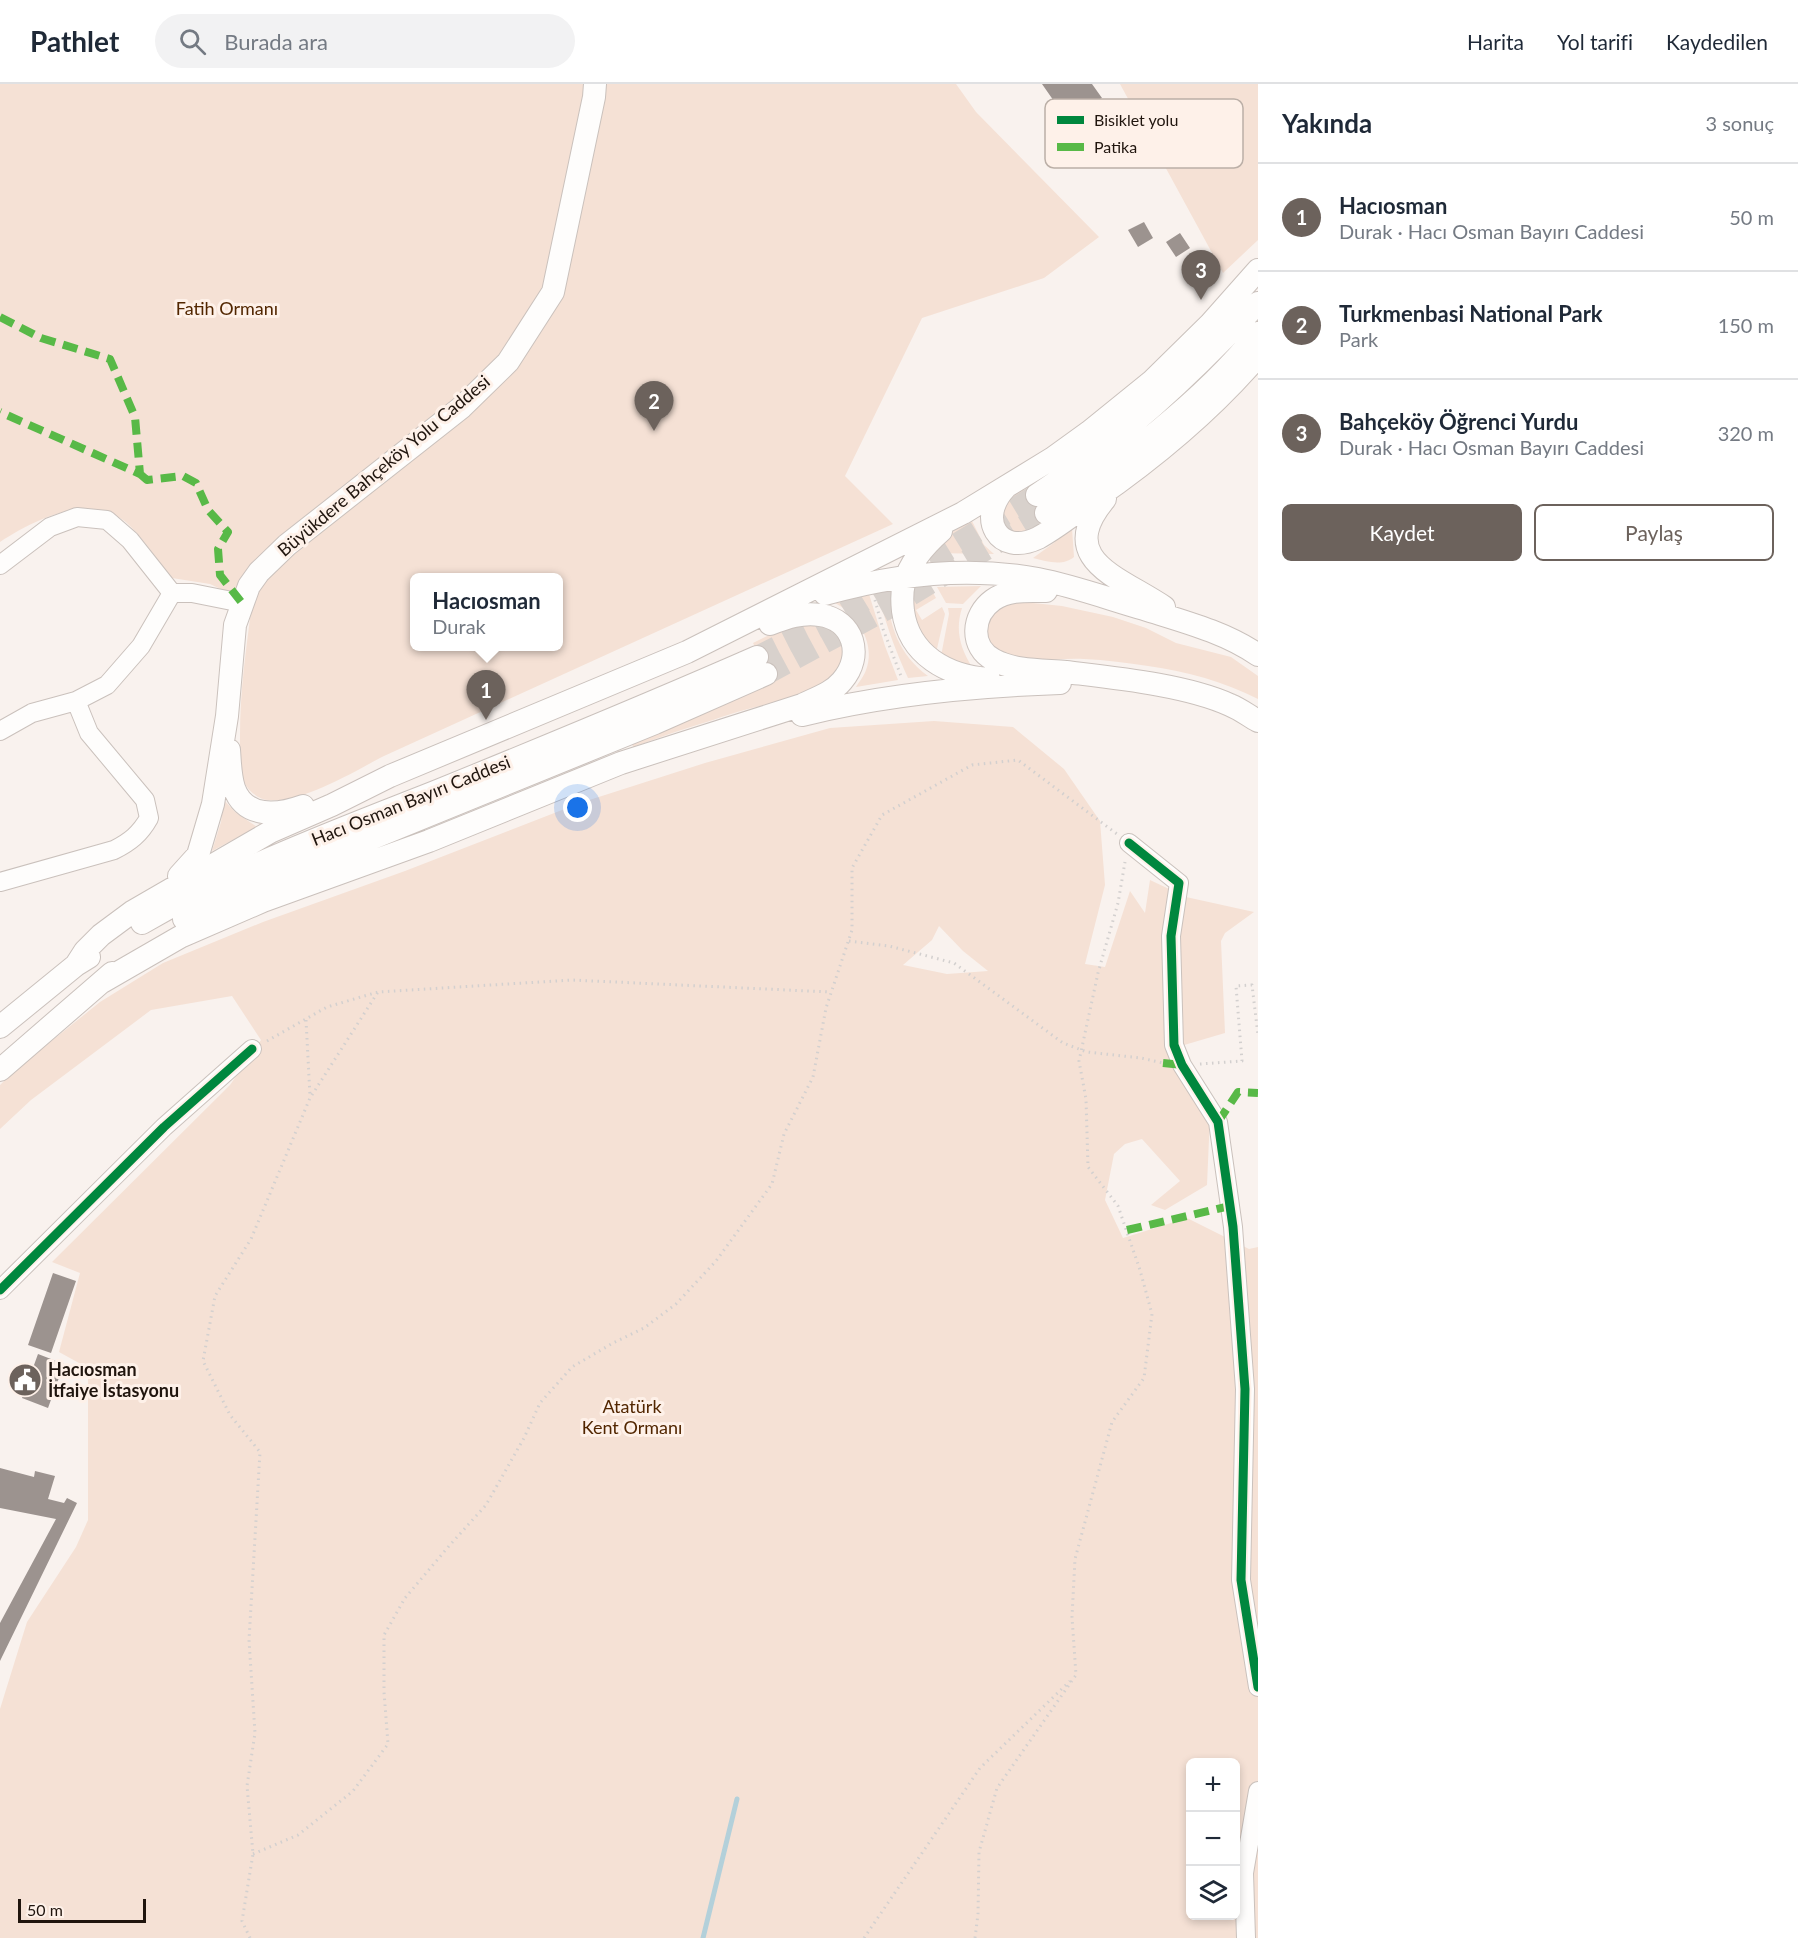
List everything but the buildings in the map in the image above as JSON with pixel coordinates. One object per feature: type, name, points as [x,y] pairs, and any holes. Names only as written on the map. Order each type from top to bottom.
[{"type":"main road","name":"Büyükdere Bahçeköy Yolu Caddesi","points":[[158,896],[184,872],[198,855],[213,804],[227,716],[235,625],[249,586],[259,572],[287,544],[462,407],[508,362],[553,292],[595,84]]},
{"type":"main road","points":[[0,1027],[76,965],[85,951],[101,935],[132,912],[270,832],[390,776],[630,677],[727,634],[963,513],[1089,432],[1152,381],[1211,323],[1258,270]]},
{"type":"main road","points":[[1258,303],[1208,357],[1089,459],[1041,504],[1115,464],[1157,431],[1220,374],[1258,333]]},
{"type":"main road","points":[[1007,486],[994,502],[992,522],[999,535],[1007,541],[1029,542],[1053,530],[1115,486],[1206,410],[1257,358]]},
{"type":"main road","points":[[1115,486],[1089,521],[1086,538],[1090,555],[1111,574],[1186,622]]},
{"type":"main road","points":[[963,513],[925,546],[906,577],[903,584],[902,603],[905,624],[918,647],[930,660],[961,675],[1038,684]]},
{"type":"main road","points":[[778,608],[871,583],[940,573],[980,573],[1039,579],[1071,587],[1186,622],[1226,638],[1258,655]]},
{"type":"main road","points":[[1071,587],[1045,592],[1015,592],[996,598],[985,606],[978,618],[975,631],[978,644],[987,655],[1006,665],[1178,689],[1258,711]]},
{"type":"main road","points":[[0,1070],[102,982],[180,937],[244,909],[429,841],[621,763],[802,705],[829,692],[840,683],[850,671],[854,660],[854,648],[843,626],[835,620],[820,615],[791,616],[762,628],[727,634]]},
{"type":"main road","name":"Hacı Osman Bayırı Caddesi","points":[[76,965],[150,918],[209,886],[373,816],[628,713],[762,666],[655,723],[223,899],[176,924],[140,949],[102,982]]},
{"type":"main road","points":[[738,726],[908,695],[1109,678]]},
{"type":"main road","points":[[1231,705],[1258,721]]},
{"type":"main road","name":"Büyükdere Bahçeköy Yolu Caddesi","points":[[227,716],[234,789],[240,800],[259,812],[269,814],[301,807],[330,794],[390,776]]},
{"type":"street","points":[[0,565],[50,527],[77,517],[107,520],[130,540],[172,593]]},
{"type":"street","points":[[172,593],[192,593],[242,603]]},
{"type":"street","points":[[0,731],[32,713],[76,700],[107,685],[141,646],[172,593]]},
{"type":"street","points":[[0,882],[114,850],[131,841],[142,830],[149,818],[145,800],[90,733],[76,700]]},
{"type":"street","points":[[1129,843],[1179,883],[1171,936],[1174,1045],[1182,1065],[1218,1122],[1233,1227],[1245,1389],[1241,1580],[1258,1687]]},
{"type":"street","points":[[0,1290],[164,1127],[252,1049]]},
{"type":"street","points":[[1246,1938],[1244,1873],[1258,1791]]},
{"type":"path","points":[[871,583],[883,629],[908,695]]},
{"type":"path","points":[[253,1854],[298,1835],[353,1791],[388,1744],[384,1692],[384,1635],[405,1598],[486,1505],[524,1438],[540,1403],[572,1367],[644,1328],[676,1304],[716,1260],[772,1184],[784,1134],[813,1077],[830,992],[852,930],[852,868],[882,814],[972,765],[1018,760],[1129,843],[1118,903],[1098,974],[1079,1061],[1086,1099],[1088,1167],[1118,1206],[1152,1314],[1144,1377],[1112,1422],[1075,1559],[1072,1617],[1076,1675],[997,1788],[979,1852],[978,1914],[975,1938]]},
{"type":"path","points":[[849,941],[889,946],[954,963],[1063,1043],[1087,1052],[1163,1063]]},
{"type":"path","points":[[252,1049],[327,1007],[378,992],[572,980],[830,992]]},
{"type":"path","points":[[1182,1065],[1242,1061],[1236,986],[1252,985],[1258,1035]]},
{"type":"path","points":[[250,1938],[242,1921],[253,1854],[247,1786],[255,1733],[249,1640],[260,1452],[230,1415],[203,1361],[215,1296],[251,1239],[310,1098],[378,992]]},
{"type":"path","points":[[306,1020],[310,1098]]},
{"type":"path","points":[[864,1938],[980,1768],[1076,1675]]},
{"type":"green space","name":"Fatih Ormanı","points":[[0,84],[956,84],[976,112],[1099,237],[1044,278],[922,318],[845,476],[893,524],[384,756],[328,785],[297,797],[282,800],[261,798],[248,789],[242,777],[241,703],[252,604],[210,584],[172,578],[131,527],[116,516],[100,510],[83,509],[65,512],[48,517],[0,542]]},
{"type":"green space","points":[[1120,84],[1258,84],[1258,240],[1223,273],[1166,168],[1243,168],[1243,99],[1128,99]]},
{"type":"green space","points":[[1023,487],[1043,522],[1020,532],[1004,529],[1001,510],[1005,502]]},
{"type":"green space","points":[[972,521],[984,545],[994,554],[931,553],[947,535]]},
{"type":"green space","points":[[1072,528],[1074,557],[1059,563],[1033,558],[1055,542],[1054,539]]},
{"type":"green space","points":[[981,586],[963,604],[946,603],[937,587]]},
{"type":"green space","points":[[915,587],[931,589],[936,598],[916,610],[922,620],[942,607],[945,614],[936,653],[922,641],[910,598]]},
{"type":"green space","points":[[887,591],[890,616],[897,639],[910,659],[928,676],[908,678],[891,636],[878,593]]},
{"type":"green space","points":[[869,594],[898,680],[856,687],[865,672],[868,660],[867,641],[858,623],[835,603]]},
{"type":"green space","points":[[1014,601],[1062,606],[1113,617],[1146,628],[1176,643],[1231,657],[1258,676],[1258,699],[1219,682],[1162,668],[1092,659],[1034,660],[1010,657],[987,645],[985,618],[997,607]]},
{"type":"green space","points":[[948,608],[962,608],[959,624],[960,639],[964,653],[972,667],[941,656],[949,614]]},
{"type":"green space","points":[[803,625],[827,630],[840,643],[841,663],[825,683],[800,695],[735,713],[633,747],[632,743],[773,682],[753,643],[781,629]]},
{"type":"green space","name":"Atatürk Kent Ormanı","points":[[934,721],[1013,727],[1064,769],[1100,821],[1105,885],[1085,964],[1105,967],[1130,891],[1145,913],[1150,880],[1186,897],[1254,912],[1225,933],[1221,941],[1225,1033],[1174,1048],[1210,1116],[1207,1185],[1165,1210],[1151,1205],[1180,1181],[1142,1139],[1125,1144],[1114,1154],[1105,1200],[1123,1238],[1187,1218],[1249,1249],[1258,1247],[1258,1938],[0,1938],[0,1709],[27,1622],[76,1547],[88,1520],[88,1368],[59,1352],[80,1273],[52,1262],[230,1085],[261,1040],[232,996],[151,1010],[31,1100],[0,1129],[0,1085],[100,1002],[163,963],[263,922],[405,871],[580,803],[705,763],[830,728]],"holes":[[[939,926],[963,951],[988,971],[947,974],[903,965],[932,940]]]},
{"type":"green space","points":[[224,800],[235,812],[257,827],[212,851],[221,822]]},
{"type":"waterway","points":[[703,1938],[737,1799]]},
{"type":"tunnel","points":[[757,657],[839,616],[1037,495]]},
{"type":"tunnel","points":[[766,674],[892,606],[1046,513]]},
{"type":"marked path","points":[[0,317],[41,338],[110,359],[135,417],[140,474],[0,412]]},
{"type":"marked path","points":[[140,474],[147,480],[183,476],[196,483],[208,510],[228,532],[218,549],[220,575],[242,603]]},
{"type":"marked path","points":[[1163,1063],[1182,1065]]},
{"type":"marked path","points":[[1218,1122],[1238,1092],[1258,1093]]},
{"type":"marked path","points":[[1127,1230],[1230,1206]]},
{"type":"cycle path","points":[[1129,843],[1179,883],[1171,936],[1174,1045],[1182,1065],[1218,1122],[1233,1227],[1245,1389],[1241,1580],[1258,1687]]},
{"type":"cycle path","points":[[0,1290],[164,1127],[252,1049]]},
{"type":"place","name":"Bahçeköy Öğrenci Yurdu","points":[[1201,300]]},
{"type":"place","name":"Turkmenbasi National Park","points":[[654,431]]},
{"type":"place","name":"Hacıosman","points":[[486,720]]},
{"type":"place","name":"Hacıosman İtfaiye İstasyonu","points":[[25,1380]]}]
